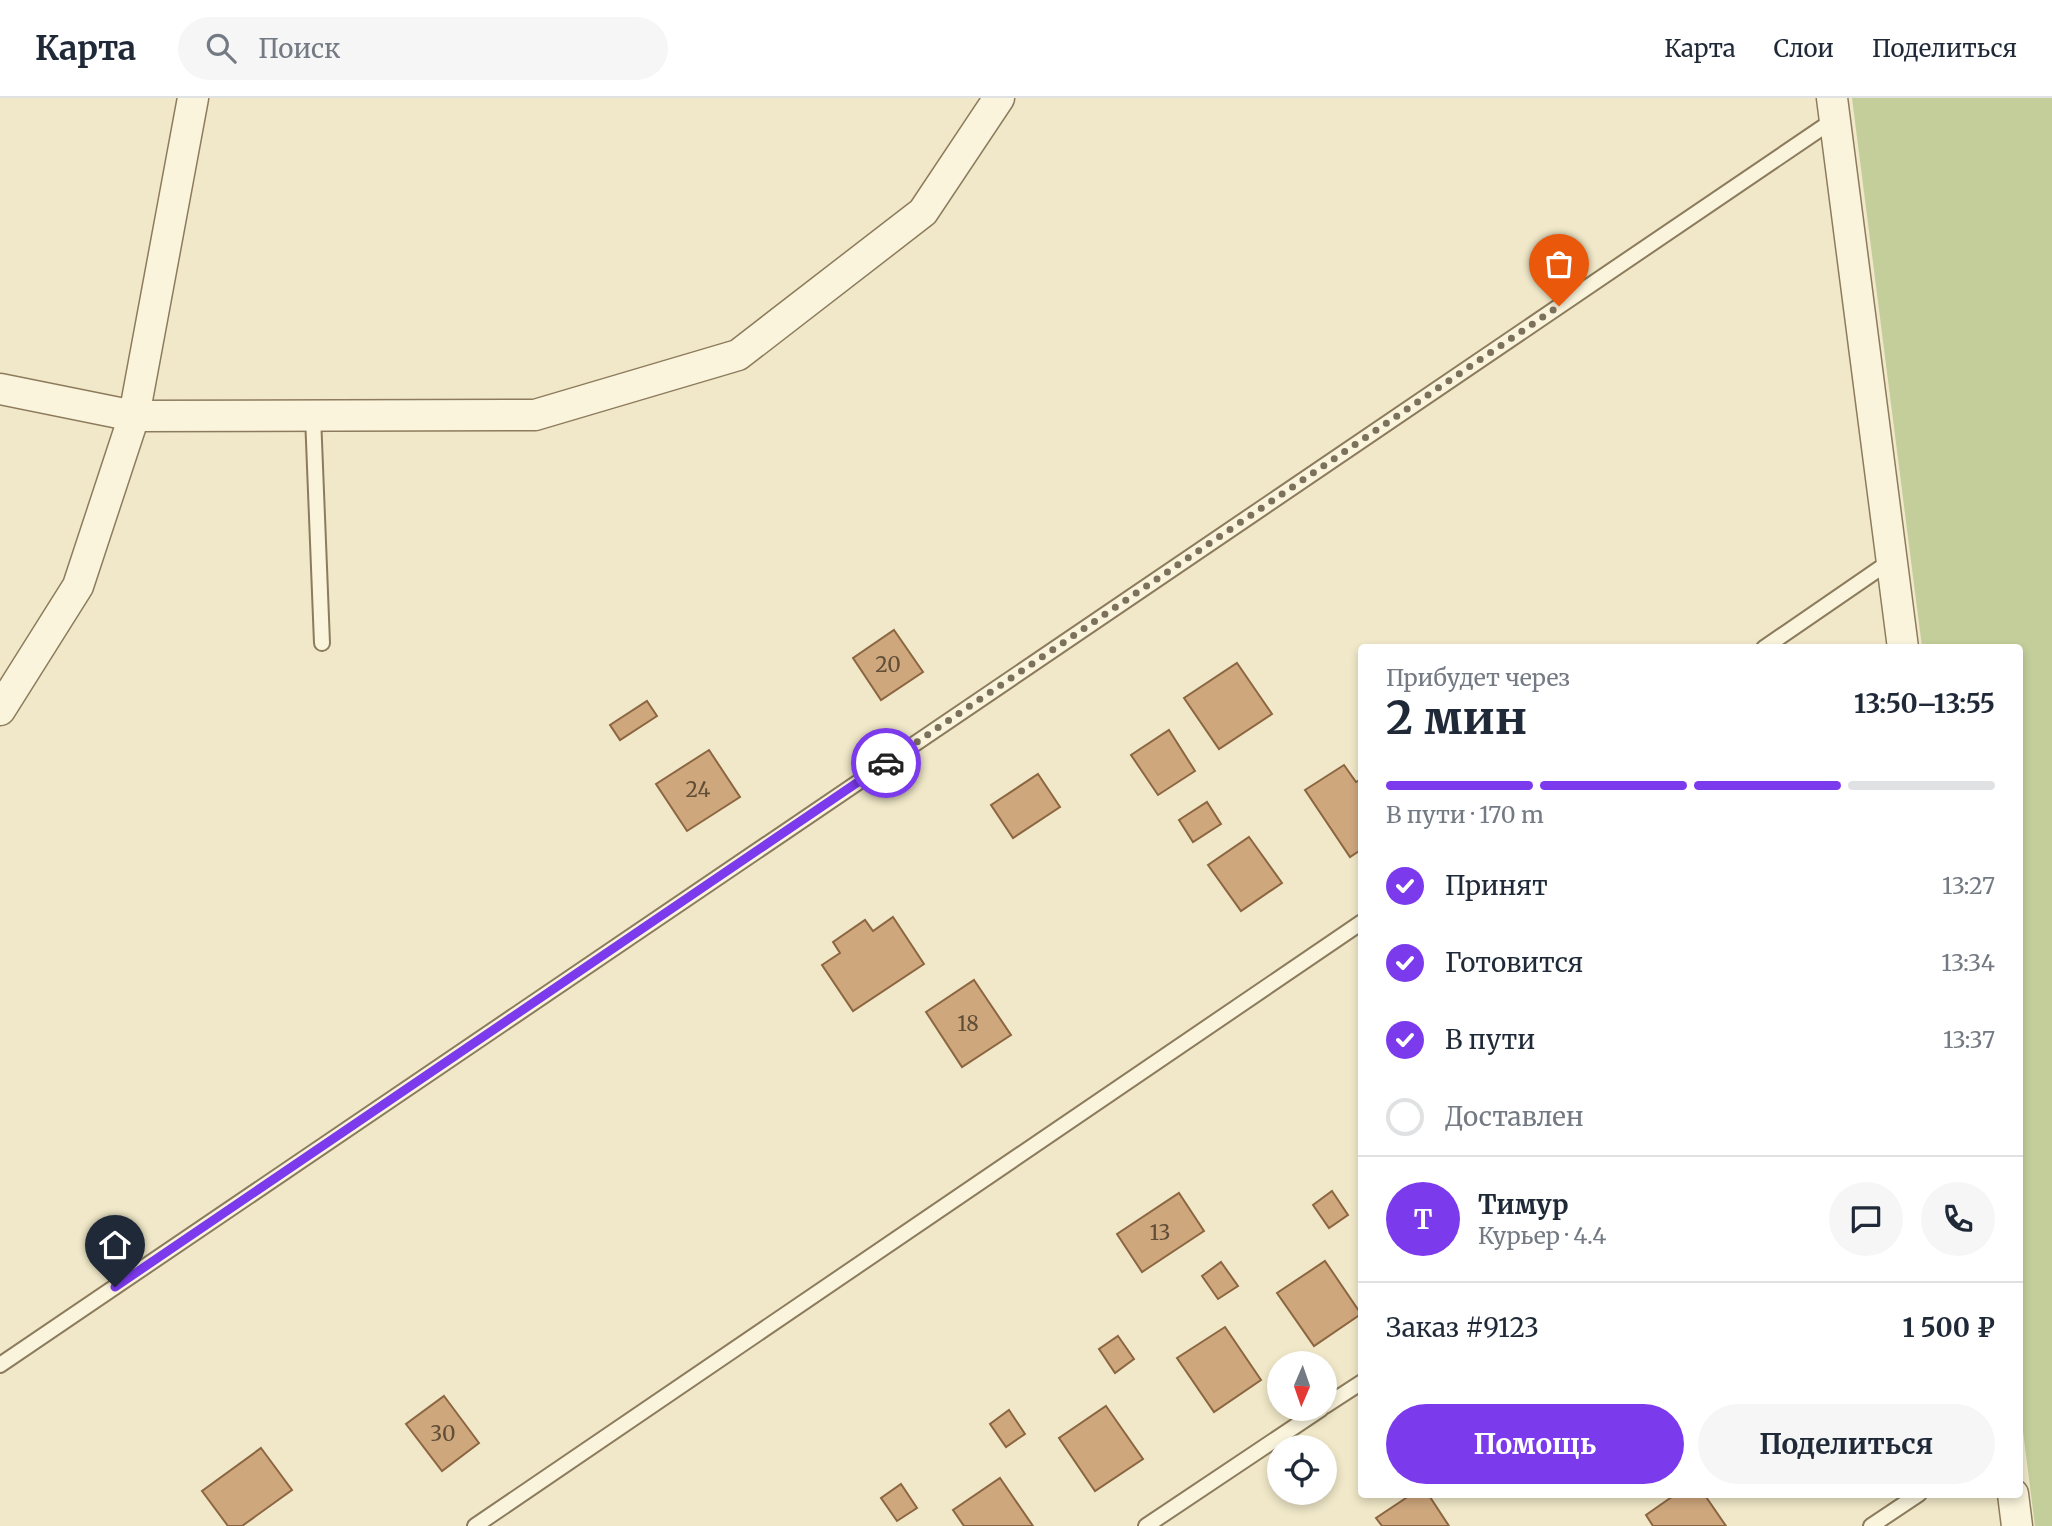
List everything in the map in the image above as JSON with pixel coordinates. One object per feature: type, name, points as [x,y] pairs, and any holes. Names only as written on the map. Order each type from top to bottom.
[{"type":"street","points":[[0,710],[78,586],[134,416],[192,98]]},
{"type":"street","points":[[0,389],[134,416],[535,415],[738,355],[923,212],[999,98]]},
{"type":"street","points":[[1833,108],[1902,644]]},
{"type":"street","points":[[2014,1498],[2017,1526]]},
{"type":"lane","points":[[0,1365],[1833,108]]},
{"type":"lane","points":[[313,416],[322,643]]},
{"type":"lane","points":[[1770,644],[1892,560]]},
{"type":"lane","points":[[475,1526],[1358,925]]},
{"type":"lane","points":[[1337,1399],[1358,1385]]},
{"type":"lane","points":[[1146,1526],[1304,1421]]},
{"type":"lane","points":[[1871,1526],[1913,1498]]},
{"type":"green space","points":[[1852,98],[2052,98],[2052,1526],[2035,1526],[2023,1432],[2023,644],[1922,644]]},
{"type":"building","points":[[894,630],[923,672],[881,700],[853,658]]},
{"type":"building","points":[[1237,663],[1272,714],[1219,749],[1184,698]]},
{"type":"building","points":[[647,701],[657,716],[620,740],[610,725]]},
{"type":"building","points":[[1169,730],[1195,771],[1158,795],[1131,755]]},
{"type":"building","points":[[709,750],[740,797],[687,831],[656,784]]},
{"type":"building","points":[[1344,765],[1356,782],[1358,781],[1358,852],[1350,857],[1305,790]]},
{"type":"building","points":[[1038,774],[1060,807],[1013,838],[991,805]]},
{"type":"building","points":[[1207,802],[1221,824],[1193,842],[1179,820]]},
{"type":"building","points":[[1249,837],[1282,883],[1241,911],[1208,865]]},
{"type":"building","points":[[893,917],[924,964],[853,1011],[822,965],[840,953],[833,942],[865,920],[873,931]]},
{"type":"building","points":[[974,980],[1011,1035],[962,1067],[926,1012]]},
{"type":"building","points":[[1332,1191],[1348,1215],[1329,1228],[1313,1205]]},
{"type":"building","points":[[1179,1193],[1204,1231],[1142,1272],[1117,1234]]},
{"type":"building","points":[[1325,1261],[1358,1310],[1358,1316],[1314,1346],[1277,1293]]},
{"type":"building","points":[[1221,1262],[1238,1286],[1218,1299],[1202,1276]]},
{"type":"building","points":[[1225,1327],[1261,1380],[1214,1412],[1177,1358]]},
{"type":"building","points":[[1118,1336],[1134,1359],[1115,1373],[1099,1349]]},
{"type":"building","points":[[444,1396],[479,1443],[442,1471],[406,1424]]},
{"type":"building","points":[[1106,1406],[1143,1459],[1095,1491],[1059,1438]]},
{"type":"building","points":[[1009,1410],[1025,1434],[1006,1447],[990,1424]]},
{"type":"building","points":[[261,1448],[292,1490],[242,1526],[228,1526],[202,1491]]},
{"type":"building","points":[[1000,1478],[1033,1526],[964,1526],[953,1510]]},
{"type":"building","points":[[901,1484],[917,1508],[897,1521],[881,1498]]},
{"type":"building","points":[[1406,1498],[1431,1498],[1449,1526],[1382,1526],[1376,1518]]},
{"type":"building","points":[[1670,1498],[1707,1498],[1726,1526],[1653,1526],[1646,1515]]},
{"type":"way so far","points":[[886,763],[1559,306]]},
{"type":"route","points":[[115,1287],[886,763]]}]
